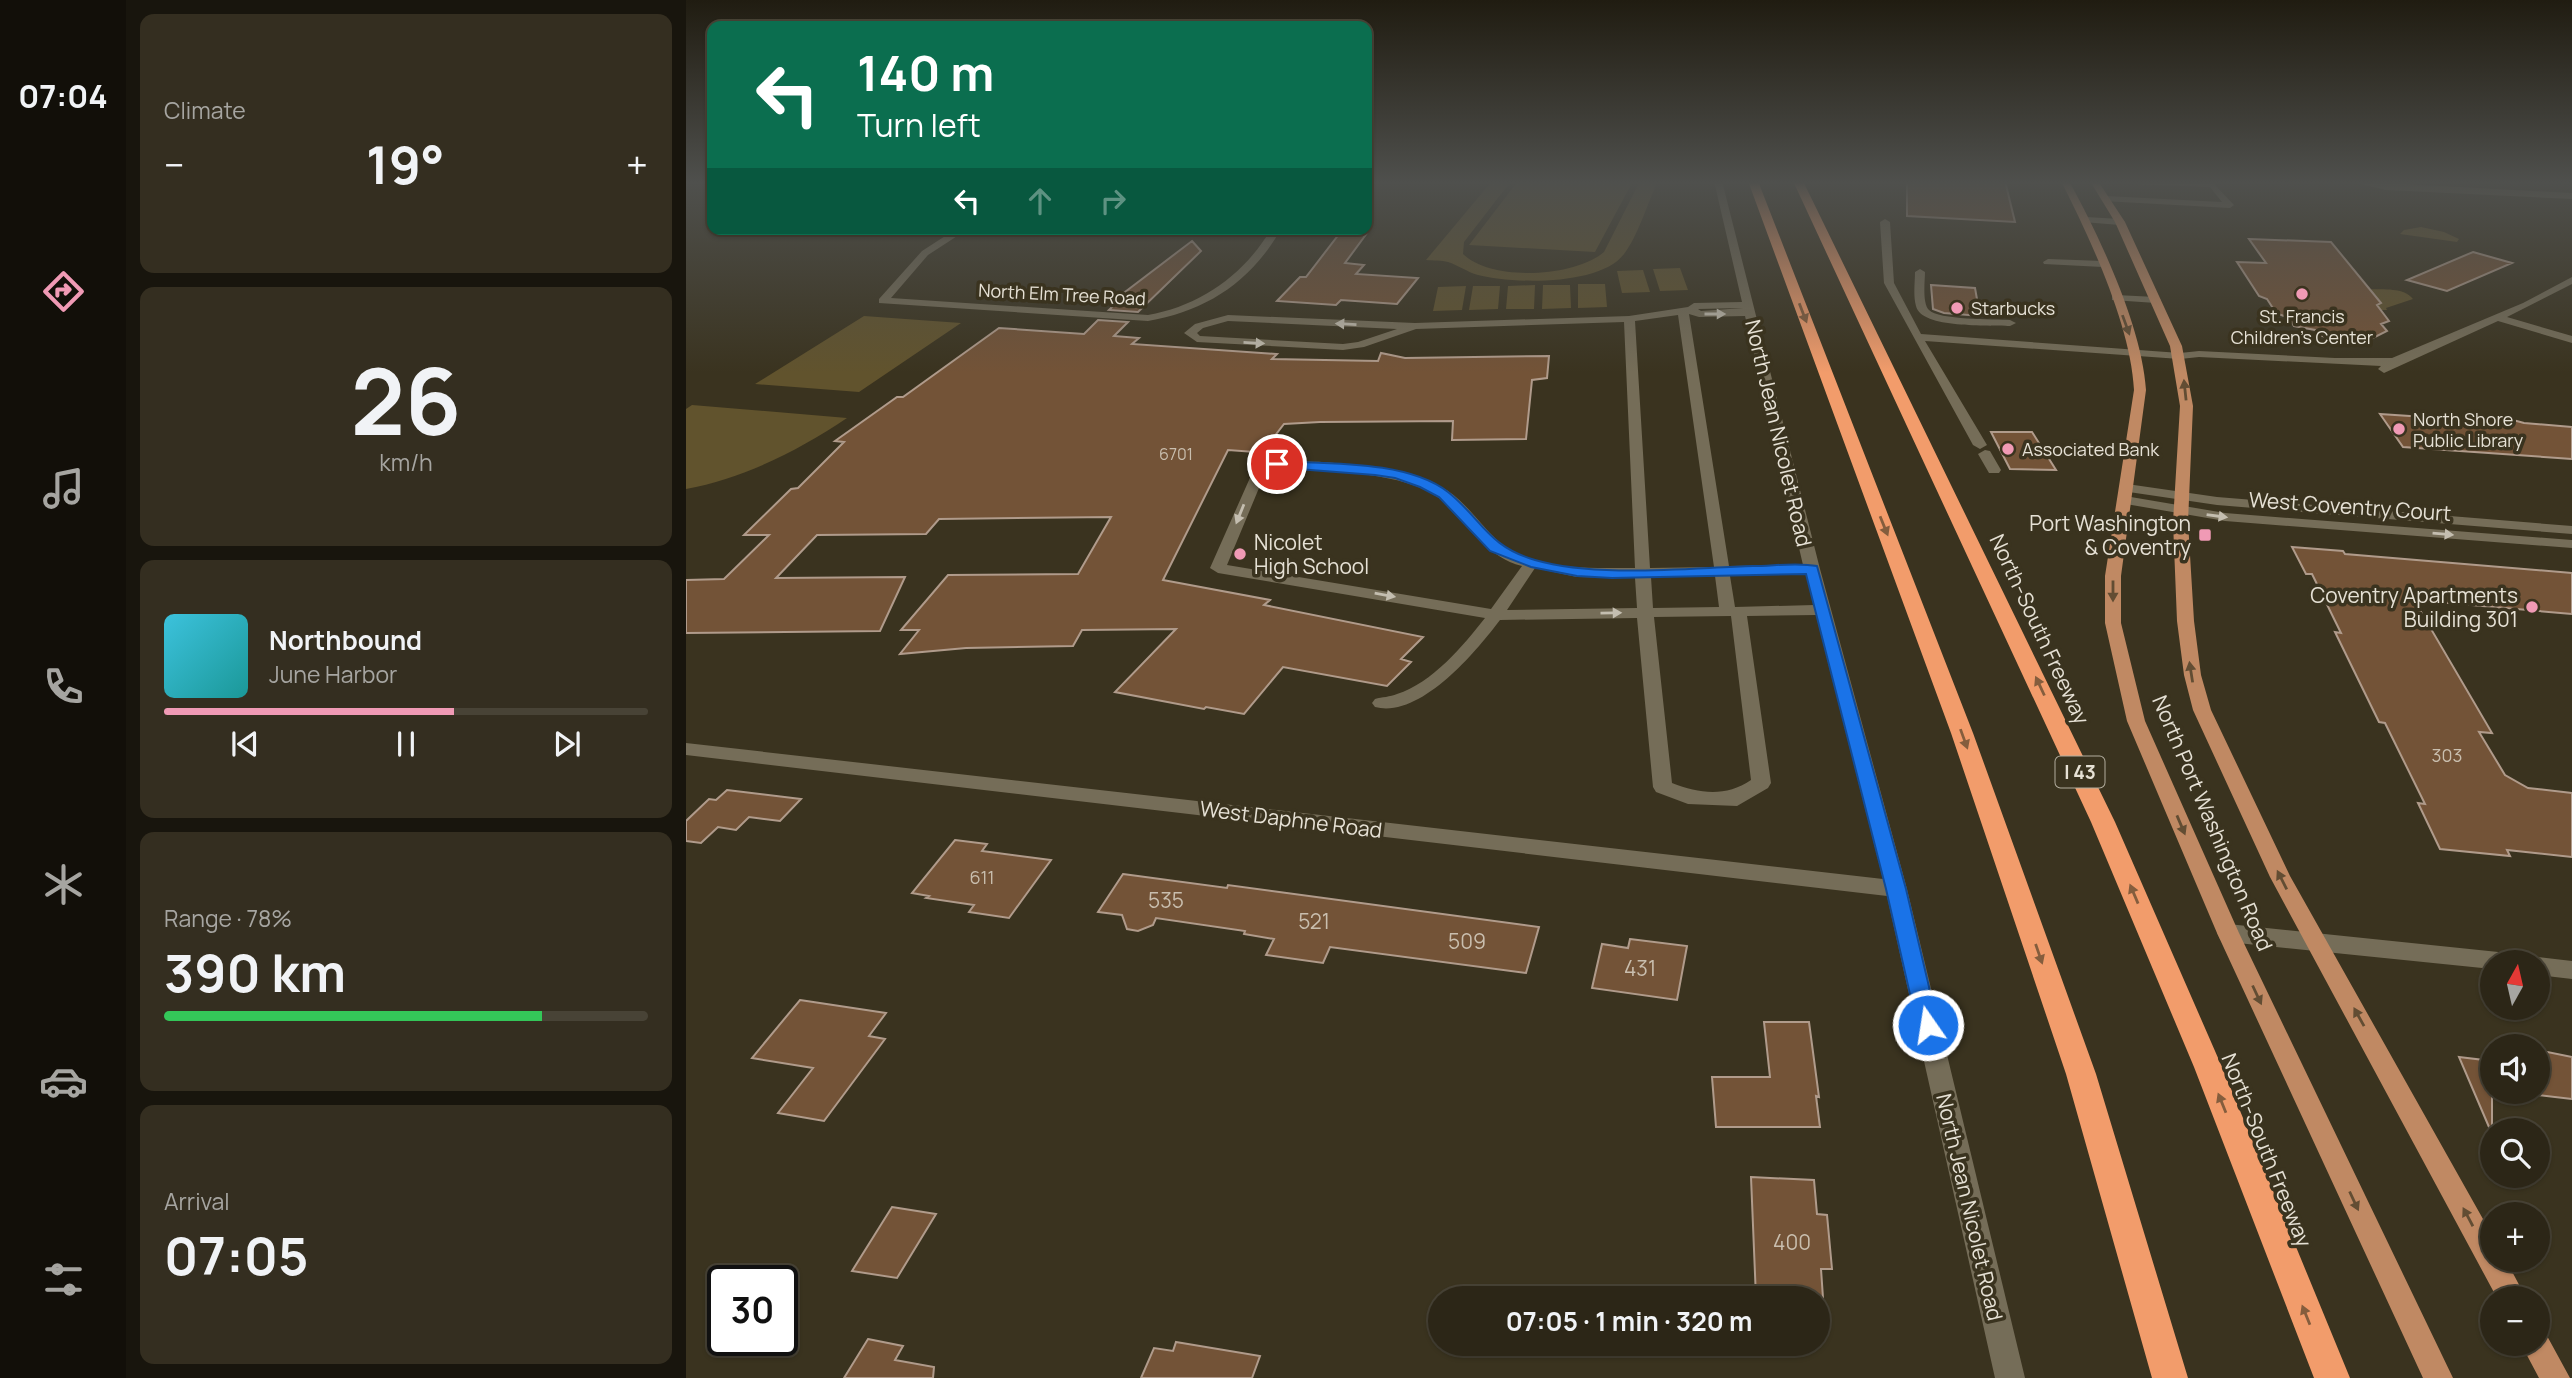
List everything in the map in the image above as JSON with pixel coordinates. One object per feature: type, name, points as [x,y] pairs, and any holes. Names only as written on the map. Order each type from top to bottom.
[{"type":"highway","points":[[1776,245],[1957,720],[2076,1061],[2170,1378]]},
{"type":"highway","name":"North-South Freeway","points":[[1829,245],[2103,822],[2208,1067],[2332,1378]]},
{"type":"main road","name":"North Port Washington Road","points":[[2096,245],[2136,352],[2140,390],[2113,576],[2113,623],[2136,721],[2228,933],[2438,1378]]},
{"type":"main road","name":"North Port Washington Road","points":[[2131,245],[2180,356],[2188,424],[2181,503],[2186,624],[2193,684],[2219,751],[2280,877],[2505,1286]]},
{"type":"main road","points":[[2542,1356],[2554,1378]]},
{"type":"street","name":"North Elm Tree Road","points":[[938,245],[925,254],[883,301],[1148,318],[1178,314],[1217,295],[1245,269],[1263,245]]},
{"type":"street","name":"North Jean Nicolet Road","points":[[1734,245],[1822,610],[1896,889],[2010,1378]]},
{"type":"street","points":[[1887,245],[1889,283],[1994,470]]},
{"type":"street","points":[[2048,262],[2103,264]]},
{"type":"street","points":[[1920,272],[1921,307],[1926,314],[1940,318],[2010,323]]},
{"type":"street","points":[[1917,337],[2180,356],[2205,365],[2348,373],[2385,369],[2394,362],[2498,318],[2572,280]]},
{"type":"street","points":[[2116,298],[2156,300]]},
{"type":"street","points":[[1415,326],[1360,345],[1343,347],[1197,339],[1190,333],[1205,323],[1228,318],[1415,326],[1444,330],[1629,319],[1687,311],[1699,314],[1749,309]]},
{"type":"street","points":[[1629,319],[1645,613],[1663,787],[1688,797],[1737,799],[1761,783],[1733,611],[1722,571],[1687,311]]},
{"type":"street","points":[[2498,318],[2572,340]]},
{"type":"street","points":[[1812,569],[1577,572],[1531,563],[1495,548],[1443,494],[1424,484],[1397,475],[1375,472],[1277,464],[1266,468],[1253,482],[1218,568],[1498,615],[1822,610]]},
{"type":"street","name":"West Coventry Court","points":[[2126,494],[2181,503],[2225,517],[2572,544]]},
{"type":"street","name":"West Coventry Court","points":[[2181,503],[2230,502],[2572,530]]},
{"type":"street","points":[[1381,703],[1392,703],[1424,689],[1498,615],[1531,563]]},
{"type":"street","name":"West Daphne Road","points":[[686,749],[1896,889]]},
{"type":"street","points":[[2228,933],[2480,959]]},
{"type":"street","points":[[2550,967],[2572,970]]},
{"type":"shaded area","points":[[1438,245],[1464,245],[1463,254],[1476,263],[1493,269],[1534,273],[1574,267],[1604,252],[1607,245],[1630,245],[1612,264],[1596,272],[1555,280],[1493,278],[1478,275],[1446,261],[1426,260]]},
{"type":"shaded area","points":[[1475,245],[1599,245],[1595,252]]},
{"type":"shaded area","points":[[1680,268],[1688,290],[1660,291],[1653,269]]},
{"type":"shaded area","points":[[1643,270],[1650,292],[1622,293],[1617,271]]},
{"type":"shaded area","points":[[1578,284],[1605,284],[1607,307],[1578,308]]},
{"type":"shaded area","points":[[1535,285],[1534,309],[1506,309],[1508,286]]},
{"type":"shaded area","points":[[1543,285],[1570,285],[1571,308],[1542,309]]},
{"type":"shaded area","points":[[1466,286],[1462,310],[1433,311],[1438,287]]},
{"type":"shaded area","points":[[1473,286],[1500,286],[1498,309],[1469,310]]},
{"type":"shaded area","points":[[2370,289],[2399,291],[2413,299],[2386,308],[2387,310],[2380,310],[2377,305],[2381,303]]},
{"type":"shaded area","points":[[864,316],[961,323],[859,392],[755,384]]},
{"type":"shaded area","points":[[692,405],[847,418],[770,462],[729,478],[686,489],[686,409]]},
{"type":"building","points":[[1186,245],[1196,245],[1201,251],[1138,312],[1109,310],[1128,292],[1125,292]]},
{"type":"building","points":[[1330,245],[1358,245],[1345,263],[1364,265],[1356,274],[1418,278],[1397,304],[1341,300],[1336,305],[1277,301],[1300,277],[1306,277]]},
{"type":"building","points":[[2253,245],[2334,245],[2381,303],[2377,305],[2389,321],[2381,324],[2387,331],[2369,340],[2327,338],[2315,330],[2294,326],[2289,318],[2276,313],[2267,299],[2259,296],[2237,262],[2266,263]]},
{"type":"building","points":[[2473,252],[2512,263],[2447,291],[2407,280]]},
{"type":"building","points":[[1931,285],[1975,288],[1980,316],[1944,313],[1933,309]]},
{"type":"building","points":[[1098,320],[1128,322],[1114,336],[1139,338],[1132,344],[1277,354],[1272,359],[1378,361],[1381,353],[1405,358],[1549,356],[1547,378],[1532,380],[1526,439],[1452,440],[1453,421],[1320,422],[1284,424],[1264,450],[1228,450],[1163,580],[1270,600],[1264,605],[1423,637],[1401,659],[1411,662],[1387,686],[1283,667],[1244,714],[1115,692],[1176,629],[1082,630],[1073,646],[966,648],[900,654],[919,630],[901,630],[948,575],[1078,574],[1111,517],[939,519],[926,534],[817,535],[776,578],[905,577],[880,631],[686,633],[686,580],[724,579],[769,535],[744,535],[791,489],[798,488],[844,442],[835,441],[897,397],[903,397],[999,328],[1084,334]]},
{"type":"building","points":[[2380,414],[2485,421],[2482,418],[2513,420],[2572,427],[2572,459],[2403,447]]},
{"type":"building","name":"Associated Bank","points":[[1991,432],[2032,432],[2056,470],[2010,469]]},
{"type":"building","points":[[2292,547],[2572,573],[2572,614],[2414,600],[2492,733],[2479,732],[2505,775],[2528,788],[2572,793],[2572,857],[2507,850],[2510,856],[2440,849],[2418,803],[2425,804],[2385,723],[2379,722],[2335,632],[2341,633],[2312,574],[2306,574]]},
{"type":"building","points":[[727,790],[801,799],[780,821],[749,817],[736,830],[718,827],[701,843],[686,841],[686,821],[709,799],[716,800]]},
{"type":"building","points":[[955,840],[987,844],[982,851],[1051,860],[1009,918],[969,912],[974,905],[926,898],[929,896],[912,893]]},
{"type":"building","points":[[1123,874],[1227,888],[1228,885],[1539,927],[1526,973],[1330,947],[1323,963],[1266,955],[1274,939],[1244,934],[1245,931],[1156,918],[1153,925],[1138,931],[1127,929],[1122,915],[1098,912]]},
{"type":"building","points":[[1630,939],[1687,946],[1677,1000],[1592,988],[1602,944],[1628,948]]},
{"type":"building","points":[[800,1000],[886,1013],[869,1036],[885,1039],[824,1121],[778,1113],[813,1068],[752,1058]]},
{"type":"building","points":[[1764,1022],[1809,1022],[1819,1097],[1816,1096],[1820,1127],[1716,1127],[1712,1077],[1770,1077]]},
{"type":"building","points":[[2550,1052],[2572,1057],[2572,1099],[2550,1096]]},
{"type":"building","points":[[2459,1057],[2480,1060],[2480,1104],[2492,1104],[2492,1118],[2485,1118]]},
{"type":"building","points":[[1751,1177],[1814,1180],[1817,1214],[1827,1215],[1832,1269],[1821,1269],[1822,1286],[1756,1286]]},
{"type":"building","points":[[892,1207],[936,1214],[897,1278],[852,1271]]},
{"type":"building","points":[[868,1339],[903,1346],[895,1360],[934,1367],[933,1378],[844,1378]]},
{"type":"building","points":[[1176,1342],[1260,1356],[1252,1378],[1141,1378],[1154,1348],[1173,1351]]},
{"type":"place","name":"St. Francis Children's Center","points":[[2302,294]]},
{"type":"place","name":"Starbucks","points":[[1957,308]]},
{"type":"place","name":"North Shore Public Library","points":[[2399,429]]},
{"type":"place","name":"Associated Bank","points":[[2008,449]]},
{"type":"place","name":"Port Washington & Coventry","points":[[2205,535]]},
{"type":"place","name":"Nicolet High School","points":[[1240,554]]},
{"type":"place","name":"Coventry Apartments Building 301","points":[[2532,607]]},
{"type":"route","points":[[1277,464],[1375,472],[1397,475],[1424,484],[1443,494],[1495,548],[1531,563],[1577,572],[1612,573],[1812,569],[1896,889],[1928,1025]]}]
